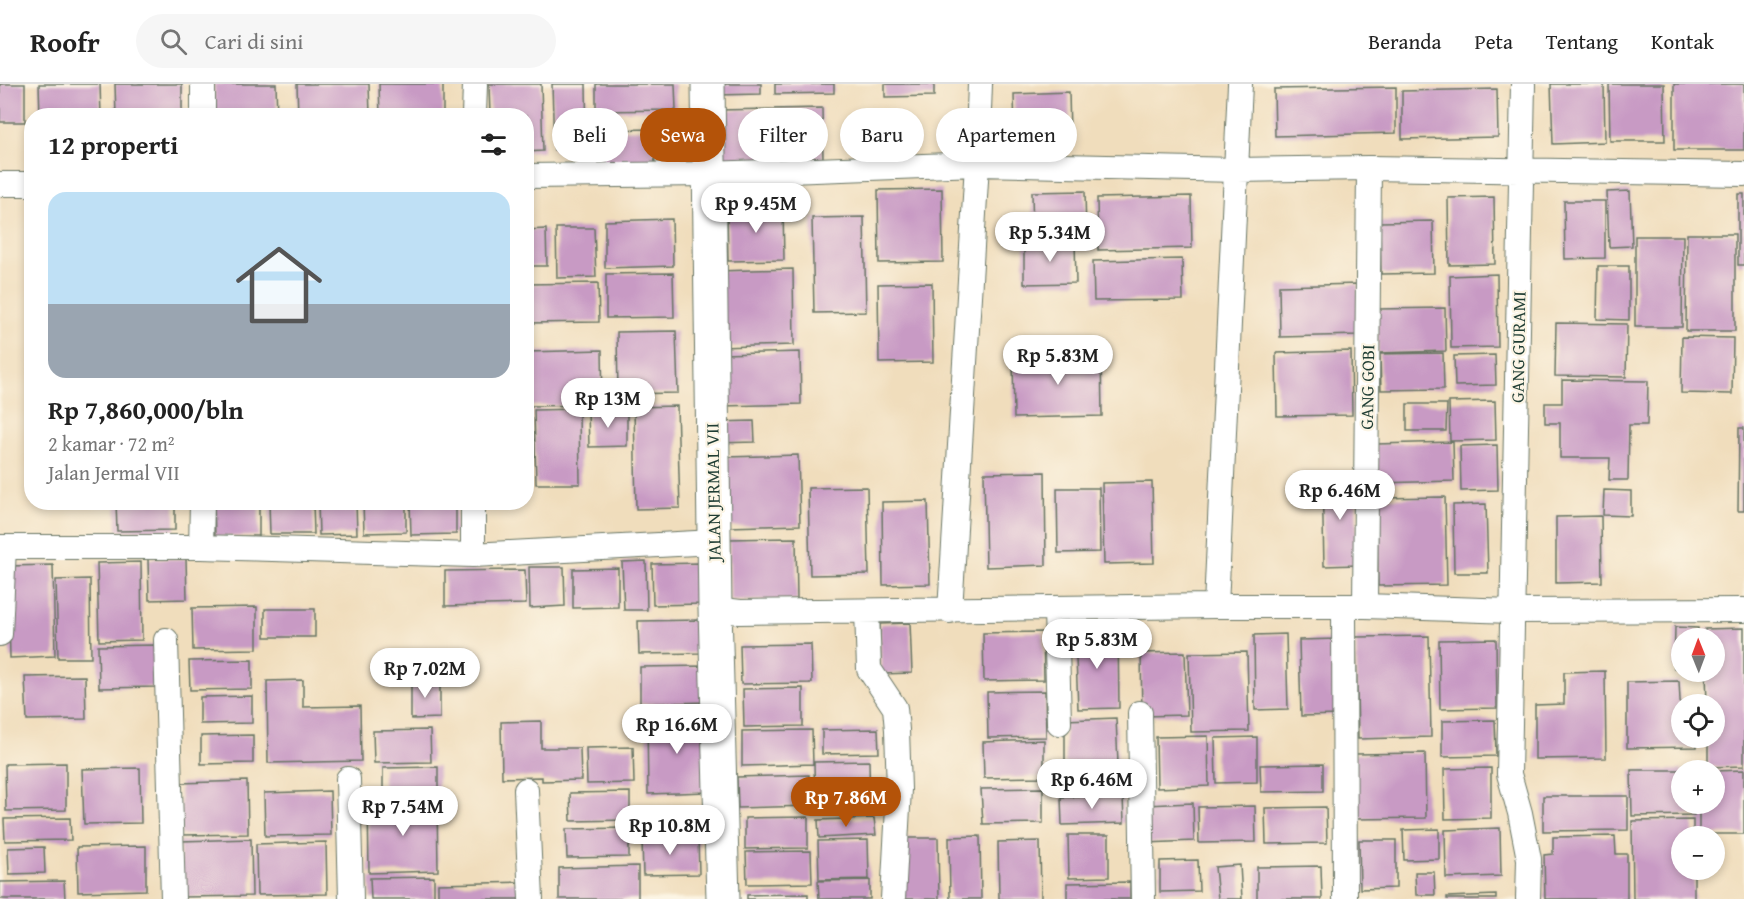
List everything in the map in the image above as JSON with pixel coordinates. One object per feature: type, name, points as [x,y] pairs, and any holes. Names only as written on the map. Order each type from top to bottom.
[{"type":"street","points":[[203,84],[203,108]]},
{"type":"street","points":[[474,108],[475,84]]},
{"type":"street","name":"JALAN JERMAL VII","points":[[708,84],[715,609],[723,899]]},
{"type":"street","points":[[950,610],[980,84]]},
{"type":"street","points":[[1216,606],[1240,84]]},
{"type":"street","name":"GANG GURAMI","points":[[1523,84],[1509,774],[1529,858],[1528,899]]},
{"type":"street","points":[[534,177],[708,174],[977,164],[1237,170],[1369,168],[1744,174]]},
{"type":"street","name":"GANG GOBI","points":[[1345,899],[1369,168]]},
{"type":"street","points":[[0,184],[24,184]]},
{"type":"street","points":[[201,547],[202,510]]},
{"type":"street","points":[[473,510],[473,555]]},
{"type":"street","points":[[0,634],[2,547],[201,547],[473,555],[714,542]]},
{"type":"street","points":[[715,609],[740,612],[1216,606],[1512,611],[1744,610]]},
{"type":"street","points":[[1056,609],[1059,723]]},
{"type":"street","points":[[867,611],[870,669],[895,708],[897,730],[899,789],[893,899]]},
{"type":"street","points":[[166,640],[173,899]]},
{"type":"street","points":[[1140,712],[1143,899]]},
{"type":"street","points":[[348,779],[351,899]]},
{"type":"street","points":[[526,790],[531,899]]},
{"type":"building","points":[[0,84],[25,84],[24,122],[0,122]]},
{"type":"building","points":[[39,84],[100,84],[101,108],[40,108]]},
{"type":"building","points":[[115,84],[182,84],[182,108],[116,108]]},
{"type":"building","points":[[214,84],[276,84],[277,108],[215,108]]},
{"type":"building","points":[[297,84],[369,84],[370,108],[298,108]]},
{"type":"building","points":[[379,84],[443,84],[443,108],[380,108]]},
{"type":"building","points":[[489,84],[541,84],[543,151],[534,152],[534,108],[490,108]]},
{"type":"building","points":[[552,84],[586,84],[586,108],[553,108]]},
{"type":"building","points":[[596,84],[675,84],[676,108],[640,108],[640,110],[628,111],[628,108],[596,108]]},
{"type":"building","points":[[715,84],[761,84],[761,94],[716,95]]},
{"type":"building","points":[[775,84],[834,84],[834,93],[775,94]]},
{"type":"building","points":[[885,84],[934,84],[934,96],[885,97]]},
{"type":"building","points":[[1551,84],[1604,84],[1605,142],[1553,144]]},
{"type":"building","points":[[1609,84],[1664,84],[1665,141],[1610,141]]},
{"type":"building","points":[[1674,84],[1744,84],[1744,150],[1674,150]]},
{"type":"building","points":[[1396,87],[1396,133],[1275,136],[1274,89]]},
{"type":"building","points":[[1497,89],[1498,137],[1402,139],[1402,91]]},
{"type":"building","points":[[1069,92],[1069,108],[1014,108],[1014,94]]},
{"type":"building","points":[[726,110],[738,110],[738,162],[771,162],[719,163],[726,162]]},
{"type":"building","points":[[628,129],[640,129],[640,162],[655,162],[655,168],[601,169],[601,162],[628,162]]},
{"type":"building","points":[[942,189],[943,262],[879,263],[878,190]]},
{"type":"building","points":[[1085,191],[1086,234],[1033,235],[1032,192]]},
{"type":"building","points":[[1630,191],[1632,246],[1609,247],[1607,192]]},
{"type":"building","points":[[1738,194],[1744,194],[1744,265],[1738,265]]},
{"type":"building","points":[[1191,196],[1192,248],[1098,250],[1097,198]]},
{"type":"building","points":[[1494,197],[1495,264],[1449,265],[1448,198]]},
{"type":"building","points":[[1564,201],[1605,201],[1605,258],[1565,259]]},
{"type":"building","points":[[783,208],[784,260],[728,261],[727,209]]},
{"type":"building","points":[[864,217],[866,312],[814,313],[812,218]]},
{"type":"building","points":[[672,219],[673,266],[605,268],[605,221]]},
{"type":"building","points":[[1433,221],[1434,273],[1381,274],[1380,222]]},
{"type":"building","points":[[556,228],[594,228],[596,277],[557,278]]},
{"type":"building","points":[[546,229],[547,266],[534,266],[534,230]]},
{"type":"building","points":[[1687,234],[1735,234],[1735,331],[1686,331]]},
{"type":"building","points":[[1635,236],[1683,236],[1682,327],[1635,327]]},
{"type":"building","points":[[1075,241],[1076,283],[1024,284],[1024,242]]},
{"type":"building","points":[[1182,259],[1183,300],[1094,301],[1093,261]]},
{"type":"building","points":[[1598,266],[1629,266],[1629,320],[1597,319]]},
{"type":"building","points":[[793,269],[794,345],[719,347],[717,271]]},
{"type":"building","points":[[673,273],[674,317],[606,318],[606,274]]},
{"type":"building","points":[[1497,274],[1498,347],[1451,348],[1450,276]]},
{"type":"building","points":[[598,283],[599,322],[534,323],[534,284]]},
{"type":"building","points":[[932,283],[933,362],[879,363],[878,284]]},
{"type":"building","points":[[1358,284],[1359,335],[1280,337],[1279,286]]},
{"type":"building","points":[[1445,308],[1446,351],[1378,353],[1377,309]]},
{"type":"building","points":[[1556,323],[1627,324],[1626,377],[1555,376]]},
{"type":"building","points":[[676,331],[678,393],[618,394],[617,332]]},
{"type":"building","points":[[1682,337],[1733,338],[1732,394],[1681,393]]},
{"type":"building","points":[[602,350],[603,405],[534,406],[534,352]]},
{"type":"building","points":[[1351,351],[1352,415],[1277,416],[1276,353]]},
{"type":"building","points":[[800,352],[801,404],[723,406],[722,354]]},
{"type":"building","points":[[1443,353],[1444,389],[1381,390],[1380,354]]},
{"type":"building","points":[[1101,354],[1102,416],[1014,418],[1013,356]]},
{"type":"building","points":[[1495,355],[1496,385],[1455,386],[1454,356]]},
{"type":"building","points":[[1562,380],[1648,381],[1647,425],[1629,425],[1628,480],[1609,480],[1610,458],[1560,458],[1560,423],[1545,423],[1545,403],[1562,403]]},
{"type":"building","points":[[1495,401],[1496,440],[1450,441],[1449,402]]},
{"type":"building","points":[[1407,404],[1447,404],[1446,431],[1407,431]]},
{"type":"building","points":[[677,406],[680,508],[636,509],[634,407]]},
{"type":"building","points":[[579,409],[580,484],[536,484],[534,410]]},
{"type":"building","points":[[588,411],[627,411],[627,446],[589,447]]},
{"type":"building","points":[[754,421],[755,442],[716,443],[715,422]]},
{"type":"building","points":[[1739,428],[1744,428],[1744,511],[1738,511]]},
{"type":"building","points":[[1453,442],[1454,481],[1377,483],[1376,444]]},
{"type":"building","points":[[1497,445],[1498,490],[1461,491],[1460,446]]},
{"type":"building","points":[[798,455],[800,525],[729,527],[727,457]]},
{"type":"building","points":[[1045,472],[1046,565],[986,567],[984,473]]},
{"type":"building","points":[[1356,476],[1357,565],[1324,566],[1322,477]]},
{"type":"building","points":[[1152,482],[1154,563],[1104,564],[1102,483]]},
{"type":"building","points":[[867,487],[869,574],[810,575],[808,488]]},
{"type":"building","points":[[1057,488],[1099,488],[1100,552],[1058,553]]},
{"type":"building","points":[[1604,490],[1631,491],[1631,516],[1603,515]]},
{"type":"building","points":[[1445,497],[1447,585],[1378,586],[1377,498]]},
{"type":"building","points":[[928,501],[930,584],[883,585],[882,502]]},
{"type":"building","points":[[1486,504],[1488,573],[1454,573],[1453,505]]},
{"type":"building","points":[[116,510],[175,510],[175,530],[117,531]]},
{"type":"building","points":[[214,510],[259,510],[259,536],[215,537]]},
{"type":"building","points":[[269,510],[313,510],[314,534],[270,534]]},
{"type":"building","points":[[318,510],[356,510],[357,534],[319,535]]},
{"type":"building","points":[[363,510],[406,510],[406,532],[364,533]]},
{"type":"building","points":[[410,510],[456,510],[456,534],[411,535]]},
{"type":"building","points":[[1601,516],[1602,582],[1556,583],[1556,517]]},
{"type":"building","points":[[796,538],[797,600],[730,601],[729,539]]},
{"type":"building","points":[[148,559],[186,559],[187,599],[149,600]]},
{"type":"building","points":[[646,561],[647,610],[624,610],[622,562]]},
{"type":"building","points":[[141,562],[142,640],[99,641],[97,563]]},
{"type":"building","points":[[701,563],[702,604],[653,605],[652,564]]},
{"type":"building","points":[[53,565],[55,656],[10,658],[8,566]]},
{"type":"building","points":[[529,567],[564,567],[565,606],[530,608]]},
{"type":"building","points":[[618,568],[618,607],[573,608],[573,569]]},
{"type":"building","points":[[525,570],[526,604],[445,606],[445,571]]},
{"type":"building","points":[[90,579],[91,658],[58,658],[56,580]]},
{"type":"building","points":[[257,607],[257,649],[193,650],[192,608]]},
{"type":"building","points":[[265,609],[315,609],[315,637],[265,637]]},
{"type":"building","points":[[701,620],[701,653],[639,654],[638,621]]},
{"type":"building","points":[[910,623],[912,673],[881,674],[880,624]]},
{"type":"building","points":[[1725,628],[1744,628],[1744,766],[1725,767],[1725,760],[1708,760],[1708,748],[1725,748],[1725,694],[1707,694],[1706,682],[1725,682]]},
{"type":"building","points":[[1075,631],[1118,632],[1119,708],[1078,709]]},
{"type":"building","points":[[1043,632],[1044,680],[984,681],[983,633]]},
{"type":"building","points":[[1286,634],[1288,709],[1255,710],[1254,635]]},
{"type":"building","points":[[1429,636],[1431,737],[1358,739],[1356,637]]},
{"type":"building","points":[[1338,639],[1339,715],[1301,716],[1299,640]]},
{"type":"building","points":[[1496,639],[1497,708],[1440,709],[1439,640]]},
{"type":"building","points":[[811,644],[812,683],[741,684],[740,645]]},
{"type":"building","points":[[156,645],[157,687],[99,688],[98,646]]},
{"type":"building","points":[[1185,652],[1187,715],[1142,716],[1141,653]]},
{"type":"building","points":[[1247,652],[1249,731],[1191,732],[1189,653]]},
{"type":"building","points":[[252,660],[252,689],[190,690],[189,661]]},
{"type":"building","points":[[707,666],[708,702],[640,704],[640,667]]},
{"type":"building","points":[[1605,671],[1606,758],[1535,759],[1535,705],[1564,704],[1564,672]]},
{"type":"building","points":[[85,676],[86,719],[27,720],[25,677]]},
{"type":"building","points":[[303,680],[303,707],[360,706],[361,761],[268,763],[267,681]]},
{"type":"building","points":[[411,680],[440,680],[440,718],[411,719]]},
{"type":"building","points":[[1627,682],[1679,682],[1680,694],[1671,694],[1671,747],[1627,748]]},
{"type":"building","points":[[803,688],[803,726],[744,727],[743,689]]},
{"type":"building","points":[[1045,691],[1046,737],[988,738],[987,692]]},
{"type":"building","points":[[252,696],[252,723],[200,724],[200,697]]},
{"type":"building","points":[[706,715],[707,792],[648,794],[647,717]]},
{"type":"building","points":[[1116,718],[1118,764],[1065,763],[1065,720]]},
{"type":"building","points":[[1495,720],[1496,756],[1442,757],[1442,721]]},
{"type":"building","points":[[541,721],[541,748],[580,748],[581,780],[542,781],[542,777],[502,778],[501,722]]},
{"type":"building","points":[[878,729],[879,753],[822,754],[822,730]]},
{"type":"building","points":[[430,730],[431,762],[374,763],[373,731]]},
{"type":"building","points":[[812,730],[813,764],[742,766],[742,731]]},
{"type":"building","points":[[253,735],[253,763],[201,764],[201,736]]},
{"type":"building","points":[[1208,736],[1209,786],[1157,788],[1156,737]]},
{"type":"building","points":[[1257,737],[1257,782],[1216,783],[1215,738]]},
{"type":"building","points":[[1044,740],[1044,777],[984,778],[983,742]]},
{"type":"building","points":[[633,747],[634,783],[587,784],[586,748]]},
{"type":"building","points":[[1425,753],[1426,818],[1356,819],[1355,754]]},
{"type":"building","points":[[869,761],[870,809],[815,811],[814,762]]},
{"type":"building","points":[[66,763],[66,810],[6,811],[5,764]]},
{"type":"building","points":[[1323,764],[1323,791],[1261,792],[1260,765]]},
{"type":"building","points":[[438,767],[438,795],[383,796],[383,768]]},
{"type":"building","points":[[140,768],[141,823],[84,824],[82,769]]},
{"type":"building","points":[[1491,768],[1491,818],[1445,819],[1444,769]]},
{"type":"building","points":[[1631,770],[1671,770],[1671,814],[1694,814],[1694,815],[1632,816]]},
{"type":"building","points":[[1744,770],[1744,834],[1725,834],[1725,826],[1699,826],[1699,814],[1725,814],[1725,771]]},
{"type":"building","points":[[809,775],[809,806],[738,808],[737,777]]},
{"type":"building","points":[[247,781],[248,834],[181,835],[180,783]]},
{"type":"building","points":[[1043,788],[1043,823],[983,824],[981,789]]},
{"type":"building","points":[[330,791],[331,835],[265,836],[264,793]]},
{"type":"building","points":[[630,792],[630,820],[571,821],[570,793]]},
{"type":"building","points":[[1123,796],[1124,823],[1062,825],[1061,797]]},
{"type":"building","points":[[1543,796],[1628,796],[1628,830],[1543,831]]},
{"type":"building","points":[[437,802],[438,871],[369,873],[368,803]]},
{"type":"building","points":[[1193,803],[1194,841],[1146,843],[1145,805]]},
{"type":"building","points":[[1255,806],[1256,842],[1199,843],[1198,807]]},
{"type":"building","points":[[1326,807],[1327,843],[1266,844],[1265,808]]},
{"type":"building","points":[[808,817],[808,848],[745,849],[745,818]]},
{"type":"building","points":[[70,818],[71,840],[5,841],[4,819]]},
{"type":"building","points":[[874,818],[876,835],[819,838],[818,820]]},
{"type":"building","points":[[1693,820],[1693,826],[1671,826],[1671,880],[1694,880],[1694,899],[1633,899],[1632,821]]},
{"type":"building","points":[[629,828],[629,857],[567,858],[566,829]]},
{"type":"building","points":[[1500,828],[1501,876],[1446,878],[1445,830]]},
{"type":"building","points":[[1439,829],[1439,859],[1404,860],[1403,830]]},
{"type":"building","points":[[1068,835],[1109,835],[1109,877],[1069,878]]},
{"type":"building","points":[[980,836],[981,899],[950,899],[949,837]]},
{"type":"building","points":[[1615,836],[1616,854],[1627,854],[1627,899],[1545,899],[1544,855],[1553,854],[1553,837]]},
{"type":"building","points":[[698,837],[699,874],[643,875],[642,838]]},
{"type":"building","points":[[897,838],[938,838],[939,899],[898,899]]},
{"type":"building","points":[[251,839],[252,896],[181,897],[180,841]]},
{"type":"building","points":[[868,840],[869,879],[819,880],[818,841]]},
{"type":"building","points":[[1359,840],[1396,840],[1396,888],[1360,889]]},
{"type":"building","points":[[1040,841],[1041,899],[999,899],[998,842]]},
{"type":"building","points":[[326,842],[327,894],[257,895],[256,844]]},
{"type":"building","points":[[146,846],[146,890],[78,892],[77,847]]},
{"type":"building","points":[[44,847],[45,873],[9,874],[8,848]]},
{"type":"building","points":[[811,851],[812,883],[747,884],[746,852]]},
{"type":"building","points":[[1198,860],[1199,891],[1160,892],[1160,861]]},
{"type":"building","points":[[1240,865],[1242,899],[1218,899],[1215,867]]},
{"type":"building","points":[[638,866],[638,899],[559,899],[559,868]]},
{"type":"building","points":[[1321,866],[1322,899],[1257,899],[1257,867]]},
{"type":"building","points":[[1415,872],[1434,872],[1435,895],[1416,895]]},
{"type":"building","points":[[434,877],[434,899],[371,899],[370,878]]},
{"type":"building","points":[[870,880],[870,899],[819,899],[818,881]]},
{"type":"building","points":[[64,881],[65,899],[0,899],[0,882]]},
{"type":"building","points":[[524,882],[524,899],[438,899],[438,884]]},
{"type":"building","points":[[1130,882],[1130,899],[1067,899],[1067,883]]},
{"type":"building","points":[[808,894],[808,899],[747,899],[747,895]]},
{"type":"building","points":[[1496,895],[1496,899],[1447,899],[1447,897]]}]
